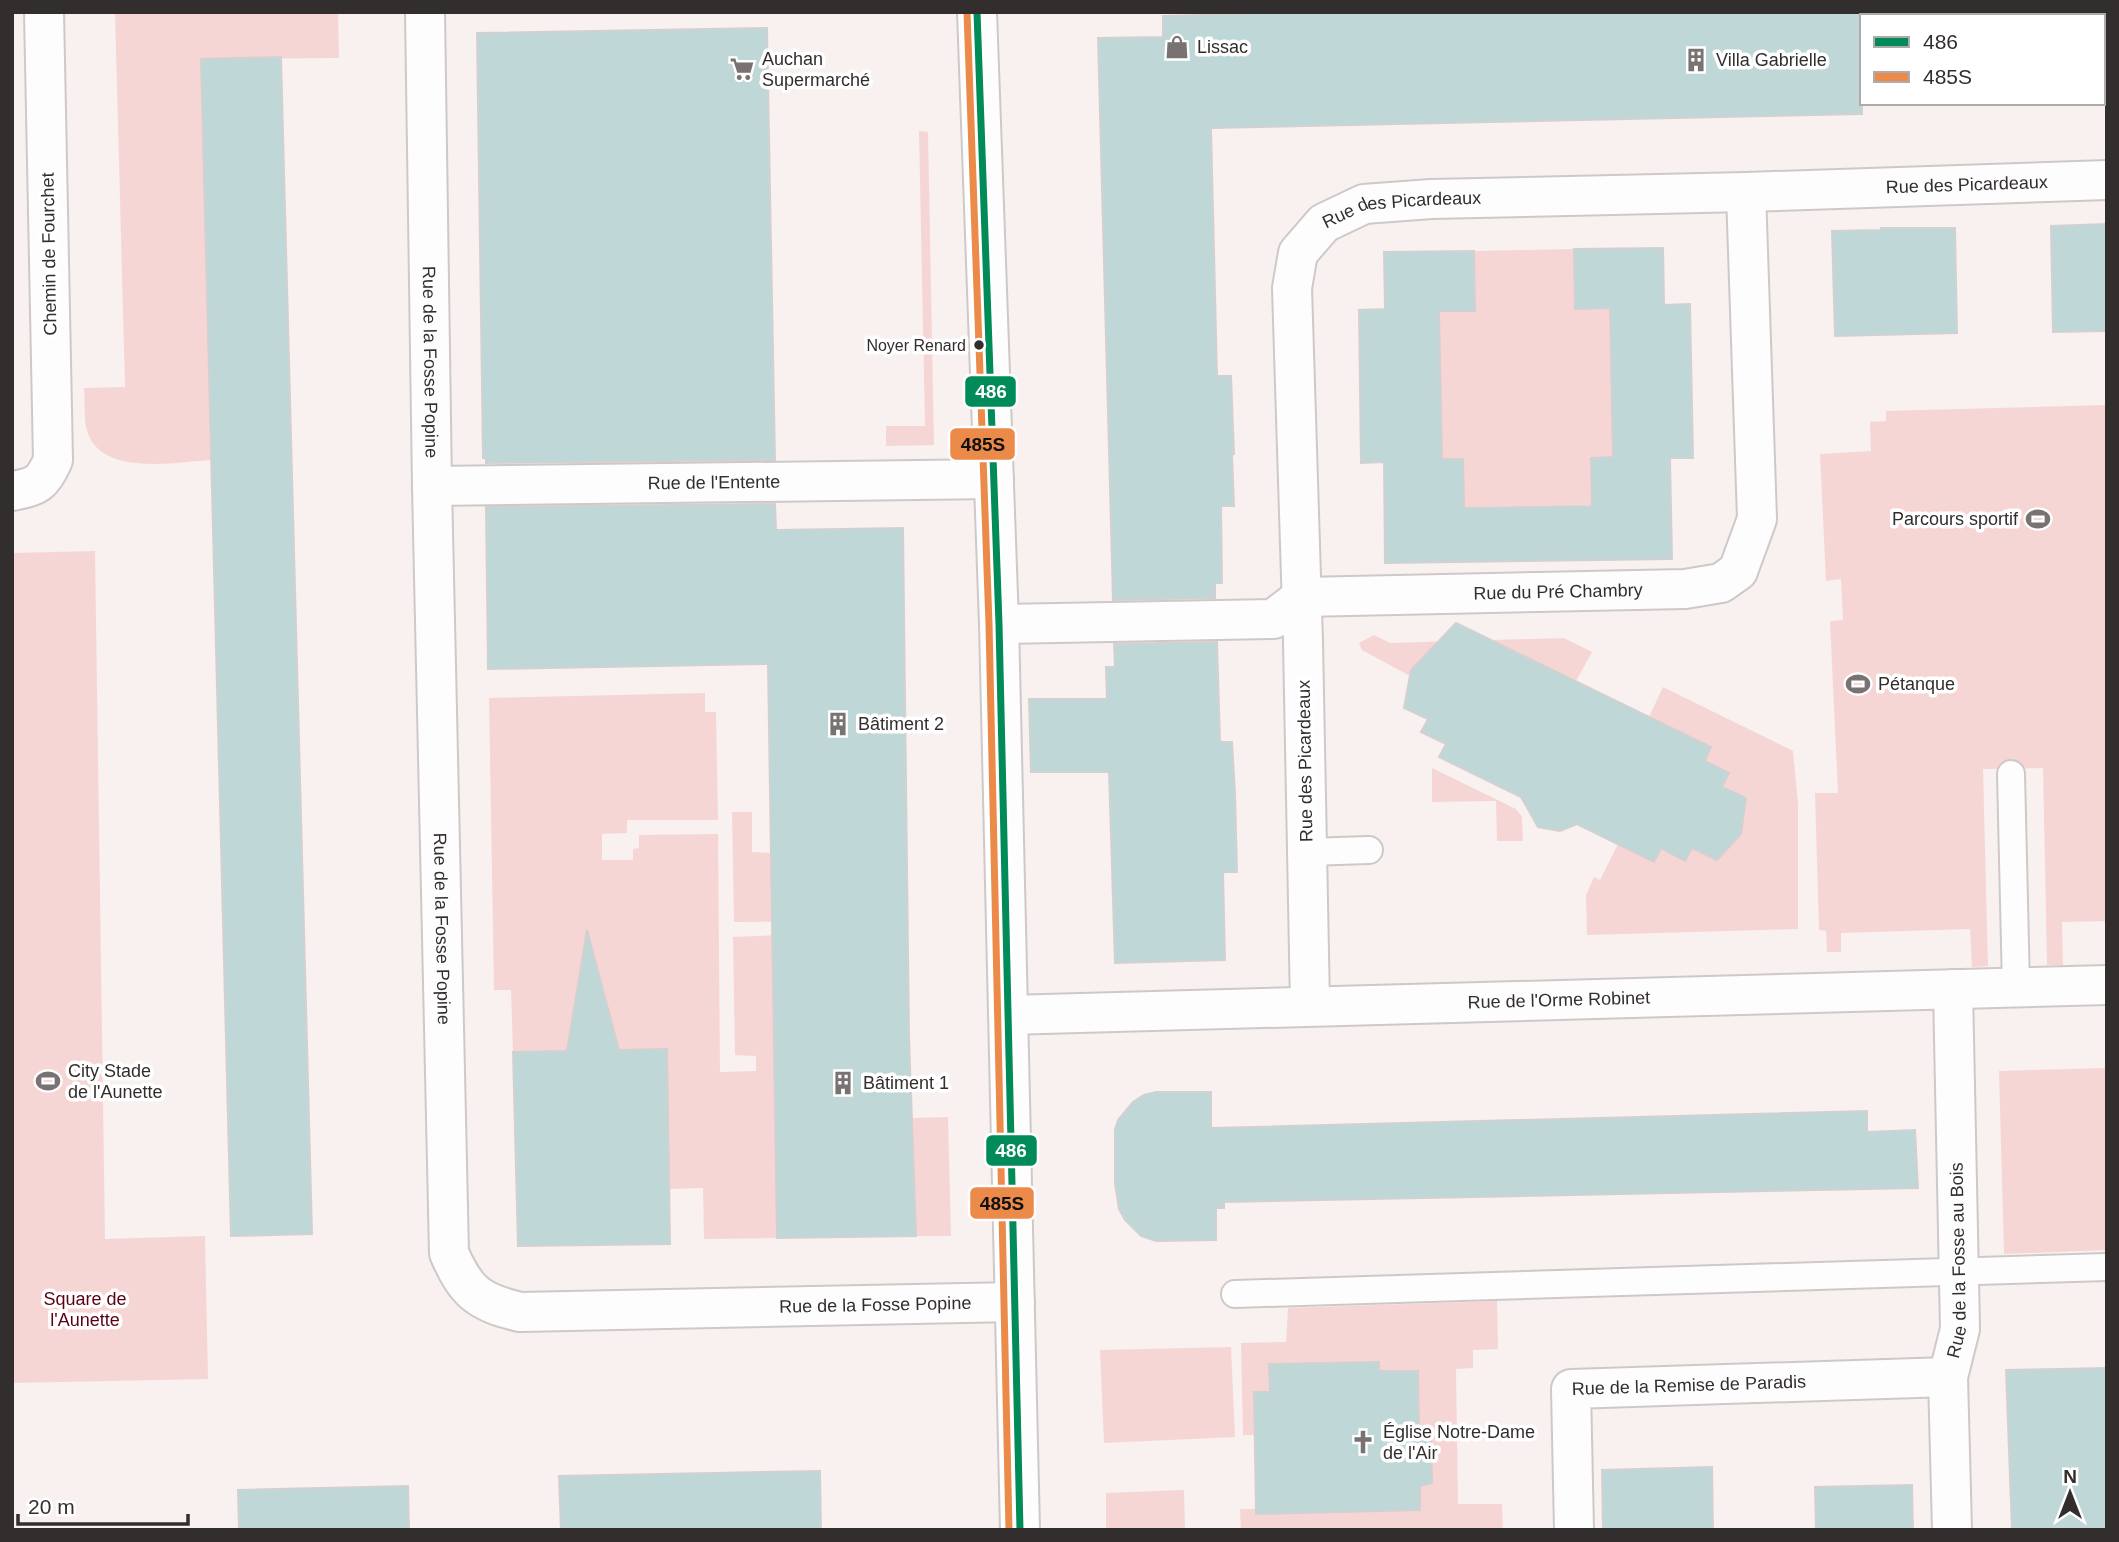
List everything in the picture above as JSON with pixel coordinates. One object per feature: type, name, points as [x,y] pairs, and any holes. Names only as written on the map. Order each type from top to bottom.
[{"type":"street","name":"Chemin de Fourchet","points":[[23,490],[46,475],[53,460],[44,12]]},
{"type":"street","name":"Rue de la Fosse Popine","points":[[425,12],[432,486],[449,1253],[460,1278],[493,1306],[520,1312],[1016,1302]]},
{"type":"street","points":[[977,12],[999,624],[1020,1530]]},
{"type":"street","name":"Rue des Picardeaux","points":[[1310,1005],[1302,597],[1292,288],[1298,253],[1324,223],[1364,204],[1431,199],[2107,180]]},
{"type":"street","name":"Rue du Pré Chambry","points":[[1302,597],[1685,589],[1721,583],[1738,571],[1757,519],[1746,192]]},
{"type":"street","name":"Rue de l'Entente","points":[[432,486],[994,479]]},
{"type":"street","points":[[999,624],[1273,619],[1302,597]]},
{"type":"street","name":"Rue de l'Orme Robinet","points":[[1009,1015],[2107,985]]},
{"type":"street","name":"Rue de la Fosse au Bois","points":[[1952,1530],[1948,1377],[1960,1329],[1953,989]]},
{"type":"street","name":"Rue de la Remise de Paradis","points":[[1574,1530],[1570,1389],[1948,1377]]},
{"type":"lane","points":[[2011,774],[2017,987]]},
{"type":"lane","points":[[1307,852],[1369,850]]},
{"type":"lane","points":[[1235,1294],[2107,1267]]},
{"type":"green space","points":[[115,12],[338,12],[339,58],[201,59],[211,460],[158,464],[121,460],[105,454],[93,443],[86,427],[84,388],[125,387]]},
{"type":"green space","points":[[919,131],[928,132],[934,445],[886,446],[886,426],[925,426]]},
{"type":"green space","points":[[1574,249],[1575,308],[1610,308],[1613,457],[1591,458],[1592,505],[1464,507],[1463,460],[1441,459],[1439,311],[1474,310],[1474,251]]},
{"type":"green space","points":[[2107,405],[2107,921],[2062,922],[2063,965],[2047,965],[2043,768],[1983,769],[1988,966],[1972,967],[1970,929],[1841,933],[1841,952],[1827,952],[1826,931],[1819,930],[1815,793],[1838,793],[1830,621],[1843,620],[1841,579],[1826,581],[1820,454],[1871,451],[1870,422],[1886,421],[1886,411]]},
{"type":"green space","name":"Square de l'Aunette","points":[[95,551],[105,1239],[205,1236],[208,1379],[12,1383],[12,553]]},
{"type":"green space","points":[[1374,635],[1390,643],[1564,638],[1592,652],[1576,681],[1496,643],[1436,644],[1411,671],[1410,676],[1362,650],[1359,643]]},
{"type":"green space","points":[[1663,687],[1793,751],[1798,804],[1798,929],[1587,935],[1586,895],[1594,877],[1600,880],[1618,844],[1654,862],[1661,848],[1685,861],[1692,848],[1717,860],[1741,834],[1745,798],[1722,787],[1728,773],[1705,761],[1711,747],[1649,717]]},
{"type":"green space","points":[[705,693],[705,712],[716,712],[718,820],[627,820],[627,833],[602,834],[602,860],[633,860],[633,849],[639,848],[639,835],[718,834],[720,1072],[756,1071],[756,1056],[735,1055],[733,937],[828,933],[772,950],[777,1238],[704,1239],[703,1188],[669,1189],[667,1049],[513,1052],[511,990],[494,990],[489,698]]},
{"type":"green space","points":[[1432,768],[1516,809],[1522,817],[1523,841],[1497,841],[1496,801],[1432,802]]},
{"type":"green space","points":[[732,812],[752,812],[752,852],[771,853],[772,901],[826,899],[827,921],[734,922]]},
{"type":"green space","points":[[2107,1068],[2107,1250],[2004,1254],[1999,1071]]},
{"type":"green space","points":[[948,1117],[951,1236],[916,1236],[912,1118]]},
{"type":"green space","points":[[1497,1301],[1498,1349],[1473,1350],[1473,1368],[1456,1369],[1458,1504],[1502,1504],[1503,1530],[1241,1530],[1240,1509],[1256,1509],[1256,1514],[1420,1510],[1420,1486],[1432,1482],[1431,1434],[1419,1430],[1418,1371],[1379,1371],[1379,1363],[1270,1392],[1255,1392],[1255,1435],[1243,1435],[1241,1343],[1286,1342],[1288,1308]]},
{"type":"green space","points":[[1231,1347],[1235,1437],[1104,1443],[1100,1350]]},
{"type":"green space","points":[[1184,1490],[1185,1530],[1106,1530],[1106,1493]]},
{"type":"building","points":[[1304,12],[1862,12],[1862,114],[1211,128],[1217,376],[1231,376],[1234,454],[1234,506],[1221,506],[1222,583],[1215,583],[1215,598],[1113,600],[1098,38],[1163,37],[1163,16]]},
{"type":"building","points":[[767,28],[775,460],[486,463],[486,458],[483,458],[477,33]]},
{"type":"building","points":[[281,57],[312,1234],[231,1236],[201,59]]},
{"type":"building","points":[[2107,224],[2107,331],[2053,332],[2051,226]]},
{"type":"building","points":[[1955,228],[1957,333],[1835,336],[1832,231]]},
{"type":"building","points":[[1663,248],[1664,305],[1690,304],[1693,458],[1670,458],[1672,559],[1385,563],[1384,462],[1361,463],[1359,310],[1385,309],[1384,252],[1474,251],[1475,311],[1439,311],[1442,459],[1463,459],[1464,508],[1592,506],[1591,458],[1613,457],[1610,308],[1575,309],[1574,249]]},
{"type":"building","name":"Bâtiment 2","points":[[775,504],[776,530],[903,528],[909,1037],[916,1236],[777,1238],[768,664],[488,669],[486,507]]},
{"type":"building","points":[[1456,623],[1711,747],[1705,761],[1729,773],[1722,787],[1746,798],[1741,834],[1717,860],[1692,848],[1685,861],[1661,848],[1654,862],[1577,824],[1560,831],[1538,827],[1521,797],[1439,757],[1446,744],[1421,732],[1428,719],[1404,708],[1411,670]]},
{"type":"building","points":[[1217,642],[1220,742],[1232,742],[1237,872],[1223,872],[1225,960],[1115,963],[1109,772],[1031,772],[1029,699],[1107,699],[1106,667],[1115,667],[1114,644]]},
{"type":"building","points":[[587,930],[619,1050],[667,1049],[670,1244],[518,1246],[513,1052],[567,1051]]},
{"type":"building","points":[[1156,1092],[1211,1092],[1211,1128],[1867,1111],[1867,1132],[1915,1130],[1918,1188],[1224,1202],[1224,1208],[1216,1208],[1216,1240],[1156,1241],[1141,1236],[1125,1220],[1119,1209],[1115,1184],[1115,1130],[1118,1120],[1133,1102]]},
{"type":"building","name":"Église Notre-Dame de l'Air","points":[[1379,1362],[1379,1371],[1418,1371],[1419,1430],[1431,1434],[1432,1483],[1420,1486],[1420,1510],[1256,1514],[1254,1392],[1270,1392],[1269,1364]]},
{"type":"building","points":[[2107,1368],[2107,1530],[2012,1530],[2006,1370]]},
{"type":"building","points":[[1712,1467],[1713,1530],[1603,1530],[1602,1470]]},
{"type":"building","points":[[820,1471],[821,1530],[561,1530],[559,1476]]},
{"type":"building","points":[[1912,1485],[1913,1530],[1816,1530],[1815,1487]]},
{"type":"building","points":[[408,1486],[409,1530],[239,1530],[238,1490]]},
{"type":"transit line","name":"485S","points":[[967,12],[989,624],[1009,1530]]},
{"type":"transit line","name":"486","points":[[977,12],[999,624],[1020,1530]]},
{"type":"place","name":"Lissac","points":[[1177,47]]},
{"type":"place","name":"Villa Gabrielle","points":[[1696,60]]},
{"type":"place","name":"Auchan Supermarché","points":[[742,69]]},
{"type":"place","name":"Noyer Renard","points":[[979,345]]},
{"type":"place","name":"Parcours sportif","points":[[2038,519]]},
{"type":"place","name":"Pétanque","points":[[1858,684]]},
{"type":"place","name":"Bâtiment 2","points":[[838,724]]},
{"type":"place","name":"City Stade de l'Aunette","points":[[48,1081]]},
{"type":"place","name":"Bâtiment 1","points":[[843,1083]]},
{"type":"place","name":"Église Notre-Dame de l'Air","points":[[1363,1442]]}]
